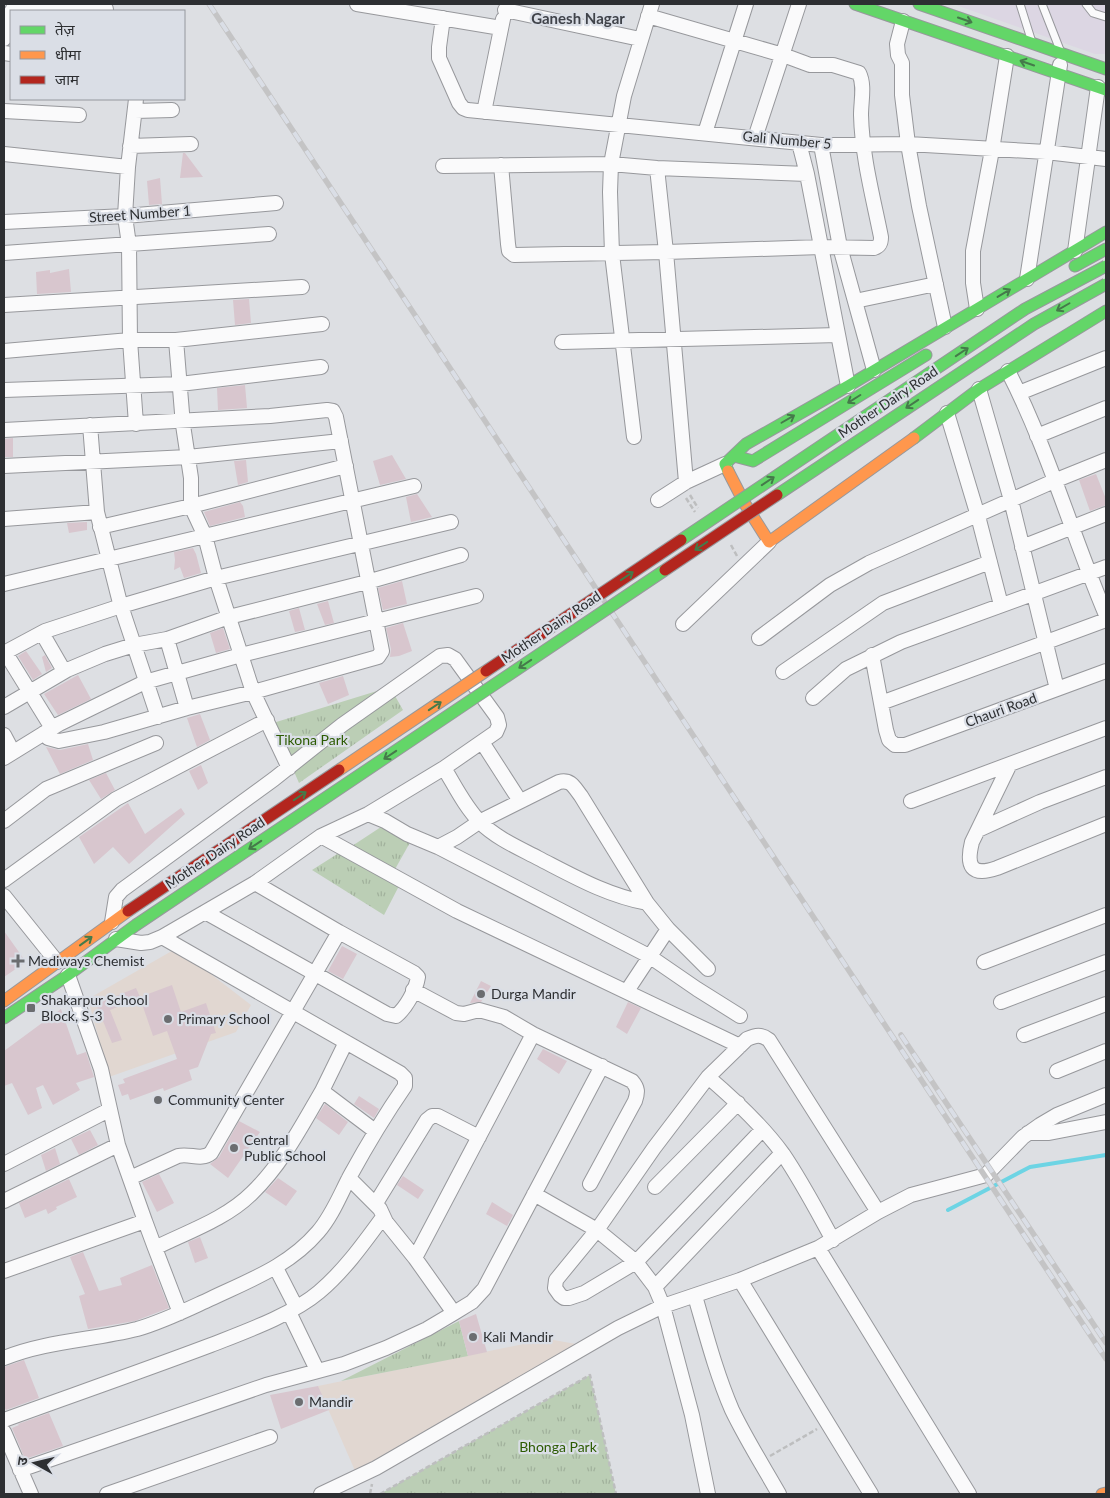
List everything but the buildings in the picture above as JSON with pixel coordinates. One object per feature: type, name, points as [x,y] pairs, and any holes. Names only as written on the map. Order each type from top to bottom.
[{"type":"main road","points":[[855,4],[1102,88]]},
{"type":"main road","points":[[919,4],[1106,69]]},
{"type":"main road","points":[[729,460],[746,444],[848,386],[1106,232]]},
{"type":"main road","points":[[1064,273],[1106,249]]},
{"type":"main road","name":"Mother Dairy Road","points":[[4,1001],[128,911],[1024,310],[1106,266]]},
{"type":"main road","name":"Mother Dairy Road","points":[[4,1018],[68,975],[136,925],[968,367],[1034,324],[1106,284]]},
{"type":"main road","points":[[729,460],[733,483],[769,542],[886,459],[979,389],[1106,311]]},
{"type":"main road","points":[[729,460],[753,461],[938,347]]},
{"type":"main road","points":[[1102,1494],[1106,1493]]},
{"type":"street","points":[[15,4],[106,10]]},
{"type":"street","points":[[357,4],[501,28]]},
{"type":"street","points":[[705,133],[746,4]]},
{"type":"street","points":[[754,138],[799,4]]},
{"type":"street","points":[[484,112],[506,7],[640,39]]},
{"type":"street","points":[[501,165],[508,244],[509,251],[514,256],[612,254],[821,246],[874,248],[881,242],[882,237],[863,145],[861,115],[862,79],[859,73],[833,65],[810,65],[734,42],[650,10],[624,96],[612,164],[610,192],[612,254],[634,438]]},
{"type":"street","name":"Gali Number 5","points":[[443,18],[439,58],[459,104],[468,110],[821,145],[908,144],[1046,152],[1106,159]]},
{"type":"street","points":[[4,39],[10,19]]},
{"type":"street","points":[[903,21],[897,44],[898,54],[902,63],[902,95],[908,144],[919,206],[945,327]]},
{"type":"street","points":[[1027,280],[1062,54]]},
{"type":"street","points":[[977,309],[972,283],[973,251],[1007,56]]},
{"type":"street","points":[[1075,251],[1088,157],[1102,88]]},
{"type":"street","points":[[136,424],[130,340],[129,245],[126,216],[130,146],[135,105],[172,110]]},
{"type":"street","points":[[4,111],[79,115]]},
{"type":"street","points":[[799,143],[807,174],[848,386]]},
{"type":"street","points":[[130,146],[191,144]]},
{"type":"street","points":[[821,145],[840,247],[874,370]]},
{"type":"street","points":[[4,154],[128,167]]},
{"type":"street","points":[[443,166],[612,164],[656,168],[807,174]]},
{"type":"street","points":[[656,168],[666,252],[688,488]]},
{"type":"street","name":"Street Number 1","points":[[4,222],[126,216],[276,203]]},
{"type":"street","points":[[4,254],[269,234]]},
{"type":"street","points":[[854,301],[936,284]]},
{"type":"street","points":[[4,305],[130,299],[302,287]]},
{"type":"street","points":[[4,351],[130,340],[176,340],[322,324]]},
{"type":"street","points":[[562,342],[838,335]]},
{"type":"street","points":[[176,340],[182,421],[191,478],[191,506],[205,536],[216,578],[253,692],[288,768]]},
{"type":"street","points":[[1020,393],[1106,358]]},
{"type":"street","points":[[4,390],[180,384],[321,367]]},
{"type":"street","points":[[1008,371],[1020,393],[1106,615]]},
{"type":"street","points":[[979,389],[1010,500],[1057,689]]},
{"type":"street","points":[[1037,436],[1106,408]]},
{"type":"street","points":[[4,430],[136,424],[333,411],[341,441],[361,543],[367,582],[382,651],[378,657],[104,732],[59,742],[48,738],[48,730],[4,653],[42,633],[121,606],[216,578],[361,543],[452,522]]},
{"type":"street","points":[[946,413],[978,516],[1001,606]]},
{"type":"street","points":[[90,425],[97,512],[100,527],[121,606],[158,717]]},
{"type":"street","points":[[4,466],[188,457],[341,441]]},
{"type":"street","points":[[658,500],[688,488],[729,460]]},
{"type":"street","points":[[759,638],[830,585],[869,563],[978,516],[1010,500],[1106,460]]},
{"type":"street","points":[[100,527],[191,506],[346,466]]},
{"type":"street","points":[[4,584],[414,486]]},
{"type":"street","points":[[4,519],[97,512]]},
{"type":"street","points":[[1022,547],[1106,514]]},
{"type":"street","points":[[683,624],[769,542]]},
{"type":"street","points":[[4,708],[64,671],[105,654],[133,645],[167,639],[229,617],[367,582],[461,555]]},
{"type":"street","points":[[783,672],[883,603],[990,562]]},
{"type":"street","points":[[813,698],[846,669],[901,642],[1106,567]]},
{"type":"street","points":[[4,735],[9,755],[48,730],[145,682],[241,655],[476,596]]},
{"type":"street","points":[[872,655],[881,703],[1106,620]]},
{"type":"street","points":[[42,633],[64,671]]},
{"type":"street","points":[[167,639],[187,708]]},
{"type":"street","points":[[112,922],[116,897],[122,890],[288,768],[342,725],[440,656],[448,654],[455,659],[497,717],[499,725],[496,732],[482,742],[444,768],[368,814],[321,836],[255,883],[150,942],[141,943],[116,939]]},
{"type":"street","name":"Chauri Road","points":[[881,703],[889,740],[895,745],[905,745],[1106,671]]},
{"type":"street","points":[[4,880],[116,799],[267,720]]},
{"type":"street","points":[[911,800],[1106,728]]},
{"type":"street","points":[[482,742],[520,801]]},
{"type":"street","points":[[4,821],[46,789],[156,743]]},
{"type":"street","points":[[1010,764],[972,842],[969,855],[970,865],[976,870],[984,872],[1106,824]]},
{"type":"street","points":[[444,768],[479,822],[493,833],[584,882],[611,894],[648,902]]},
{"type":"street","points":[[978,830],[1040,802],[1106,777]]},
{"type":"street","points":[[438,847],[479,822],[520,801],[559,782],[568,781],[572,784],[648,902],[668,929],[708,969]]},
{"type":"street","points":[[368,814],[438,847],[649,956],[740,1016]]},
{"type":"street","points":[[321,836],[457,911],[740,1046]]},
{"type":"street","points":[[205,912],[314,975],[387,1014],[396,1016],[402,1011],[417,983],[418,977],[414,973],[255,883]]},
{"type":"street","points":[[4,896],[57,962]]},
{"type":"street","points":[[984,962],[1106,915]]},
{"type":"street","points":[[627,991],[668,929]]},
{"type":"street","points":[[130,1178],[178,1156],[185,1154],[201,1158],[211,1153],[339,932]]},
{"type":"street","points":[[4,1358],[15,1353],[50,1345],[138,1329],[180,1313],[276,1268],[303,1249],[320,1230],[336,1205],[375,1131],[405,1086],[405,1078],[400,1073],[162,936]]},
{"type":"street","points":[[1001,1002],[1106,962]]},
{"type":"street","points":[[68,975],[101,1068],[118,1145],[180,1313]]},
{"type":"street","points":[[413,990],[456,1012],[464,1014],[479,1010],[504,1017],[533,1034],[632,1081],[637,1087],[635,1101],[590,1184]]},
{"type":"street","points":[[1024,1035],[1106,1004]]},
{"type":"street","points":[[415,1258],[533,1034]]},
{"type":"street","points":[[762,1130],[636,1262],[584,1293],[569,1298],[560,1295],[554,1285],[556,1280],[597,1230],[654,1148],[708,1077],[747,1039],[754,1036],[762,1035],[769,1040],[878,1212]]},
{"type":"street","points":[[155,1248],[227,1213],[252,1194],[275,1167],[298,1132],[322,1092],[346,1042]]},
{"type":"street","points":[[1057,1071],[1106,1051]]},
{"type":"street","points":[[20,1470],[257,1388],[344,1364],[386,1348],[427,1329],[472,1302],[484,1289],[602,1066]]},
{"type":"street","points":[[708,1077],[738,1103],[782,1153],[808,1193],[833,1240]]},
{"type":"street","points":[[322,1092],[375,1131]]},
{"type":"street","points":[[321,1494],[376,1468],[618,1328],[664,1306],[740,1280],[818,1248],[878,1212],[911,1195],[986,1175],[1028,1133],[1057,1115],[1106,1095]]},
{"type":"street","points":[[655,1187],[738,1103]]},
{"type":"street","points":[[4,1164],[109,1110]]},
{"type":"street","points":[[376,1203],[427,1120],[432,1116],[438,1116],[479,1137]]},
{"type":"street","points":[[1028,1133],[1049,1133],[1106,1122]]},
{"type":"street","points":[[4,1201],[118,1145]]},
{"type":"street","points":[[655,1287],[782,1153]]},
{"type":"street","points":[[349,1178],[376,1203],[383,1217],[454,1313]]},
{"type":"street","points":[[534,1194],[597,1230],[636,1262],[655,1287],[664,1306],[692,1415],[708,1494]]},
{"type":"street","points":[[4,1420],[162,1364],[246,1331],[292,1309],[318,1293],[338,1274],[383,1217]]},
{"type":"street","points":[[4,1271],[145,1221]]},
{"type":"street","points":[[818,1248],[969,1494]]},
{"type":"street","points":[[276,1268],[317,1370]]},
{"type":"street","points":[[740,1280],[871,1494]]},
{"type":"street","points":[[695,1296],[732,1408],[779,1494]]},
{"type":"street","points":[[4,1432],[31,1494]]},
{"type":"street","points":[[107,1494],[270,1437]]},
{"type":"lane","points":[[1020,4],[1033,44]]},
{"type":"lane","points":[[1042,4],[1062,54]]},
{"type":"lane","points":[[1086,4],[1093,13],[1106,17]]},
{"type":"path","points":[[688,488],[698,508]]},
{"type":"path","points":[[686,497],[696,514]]},
{"type":"path","points":[[380,1494],[590,1375],[616,1494]]},
{"type":"path","points":[[760,1461],[828,1424]]},
{"type":"shaded area","points":[[953,4],[1106,4],[1106,54],[1095,54]]},
{"type":"shaded area","name":"Primary School","points":[[177,948],[251,1005],[236,1032],[109,1077],[88,999]]},
{"type":"shaded area","points":[[548,1339],[587,1346],[356,1473],[318,1386]]},
{"type":"green space","name":"Tikona Park","points":[[390,687],[403,710],[299,783],[273,723]]},
{"type":"green space","points":[[384,825],[412,839],[394,871],[349,848]]},
{"type":"green space","points":[[342,851],[400,884],[384,915],[312,870]]},
{"type":"green space","points":[[459,1321],[468,1356],[341,1381]]},
{"type":"green space","name":"Bhonga Park","points":[[590,1375],[616,1494],[380,1494]]},
{"type":"waterway","points":[[948,1210],[1030,1167],[1106,1155]]},
{"type":"railway","points":[[209,4],[1106,1359]]},
{"type":"railway","points":[[901,1035],[1106,1343]]},
{"type":"traffic: fast","points":[[855,4],[1106,90]]},
{"type":"traffic: fast","points":[[919,4],[1106,69]]},
{"type":"traffic: fast","points":[[728,471],[725,464],[746,444],[848,386],[1106,232]]},
{"type":"traffic: fast","points":[[1075,266],[1106,249]]},
{"type":"traffic: fast","points":[[681,540],[1025,309],[1106,266]]},
{"type":"traffic: fast","points":[[777,495],[1034,324],[1106,284]]},
{"type":"traffic: fast","points":[[914,438],[979,389],[1106,311]]},
{"type":"traffic: fast","points":[[734,456],[753,461],[926,355]]},
{"type":"traffic: fast","points":[[136,925],[665,570]]},
{"type":"traffic: fast","points":[[4,1018],[68,975],[136,925]]},
{"type":"traffic: slow","points":[[728,471],[745,504],[769,542],[914,438]]},
{"type":"traffic: slow","points":[[339,770],[486,671]]},
{"type":"traffic: slow","points":[[4,1001],[128,911]]},
{"type":"traffic: slow","points":[[1102,1494],[1106,1493]]},
{"type":"traffic: jam","points":[[665,570],[777,495]]},
{"type":"traffic: jam","points":[[486,671],[681,540]]},
{"type":"traffic: jam","points":[[128,911],[339,770]]},
{"type":"place","name":"Mediways Chemist","points":[[18,961]]},
{"type":"place","name":"Durga Mandir","points":[[481,994]]},
{"type":"place","name":"Shakarpur School Block, S-3","points":[[31,1008]]},
{"type":"place","name":"Primary School","points":[[168,1019]]},
{"type":"place","name":"Community Center","points":[[158,1100]]},
{"type":"place","name":"Central Public School","points":[[234,1148]]},
{"type":"place","name":"Kali Mandir","points":[[473,1337]]},
{"type":"place","name":"Mandir","points":[[299,1402]]},
{"type":"district","name":"Ganesh Nagar","points":[[578,19]]}]
